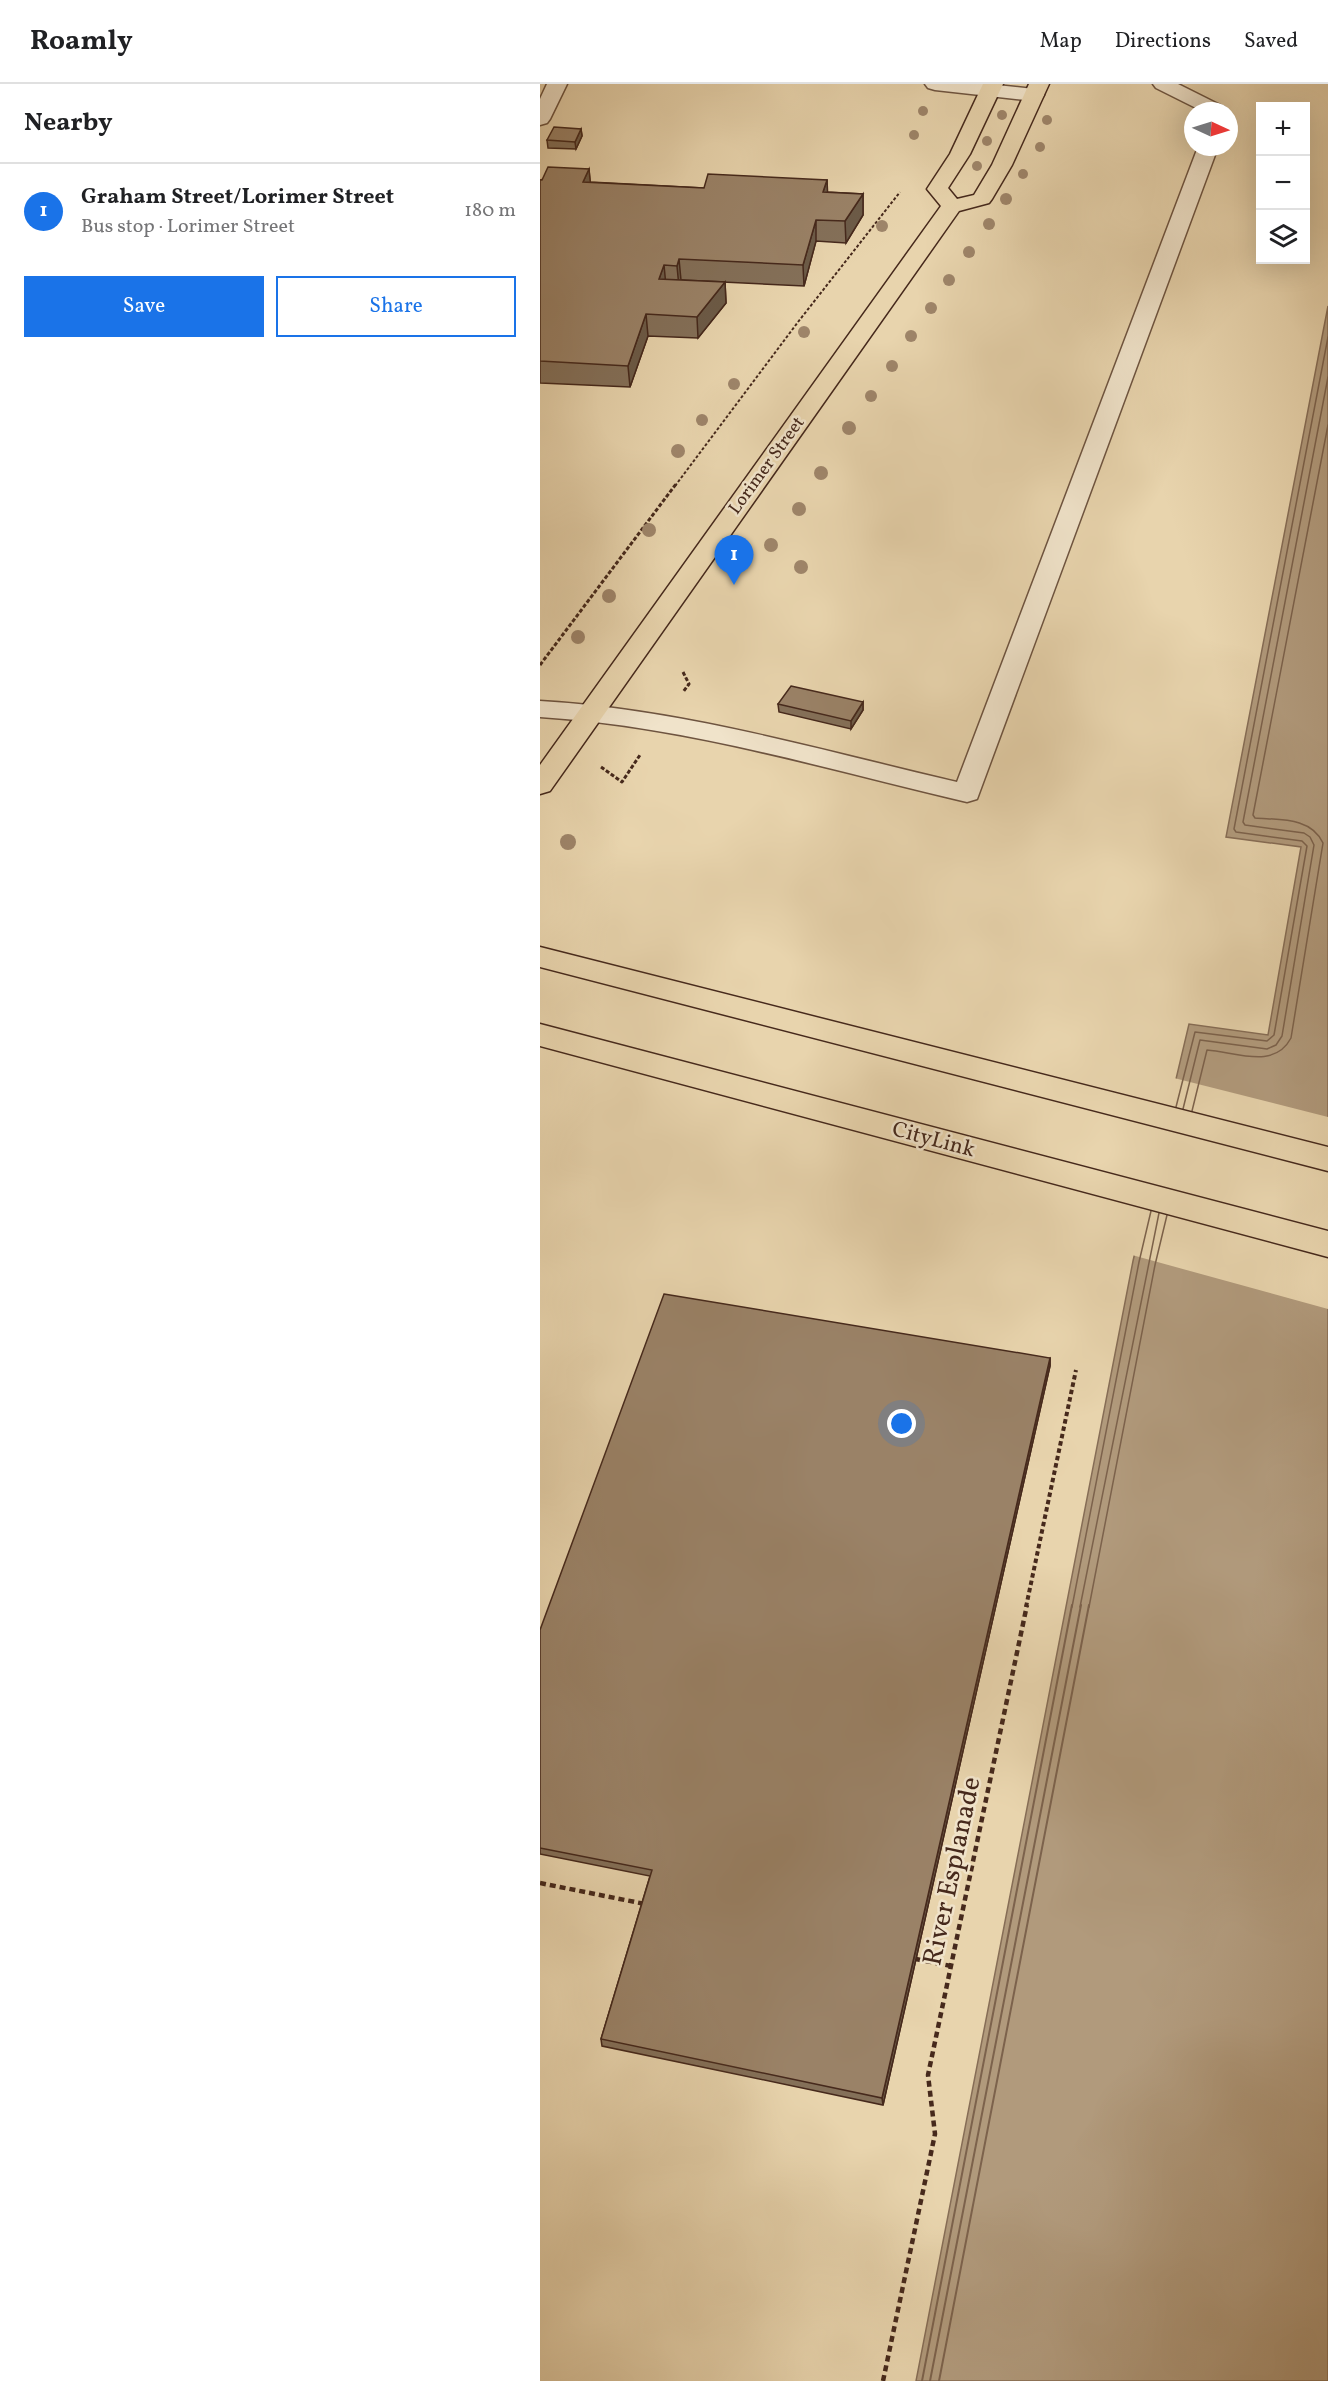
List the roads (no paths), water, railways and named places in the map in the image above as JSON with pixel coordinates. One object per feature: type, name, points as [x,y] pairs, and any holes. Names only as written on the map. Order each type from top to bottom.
[{"type":"main road","points":[[992,87],[960,154],[937,189],[952,206],[982,198],[1002,165],[1036,89]]},
{"type":"main road","name":"Lorimer Street","points":[[540,785],[952,206]]},
{"type":"main road","points":[[540,957],[1328,1159]]},
{"type":"main road","name":"CityLink","points":[[540,1035],[1328,1244]]},
{"type":"street","points":[[540,119],[557,84]]},
{"type":"street","points":[[935,84],[1036,89]]},
{"type":"street","points":[[1163,84],[1199,102]]},
{"type":"street","points":[[540,709],[590,712],[663,722],[967,793],[1059,541],[1205,156]]},
{"type":"water","points":[[1328,306],[1328,2381],[916,2381],[1133,1261],[1189,1024],[1268,1035],[1301,847],[1226,837]]},
{"type":"place","name":"Graham Street/Lorimer Street","points":[[734,585]]}]
